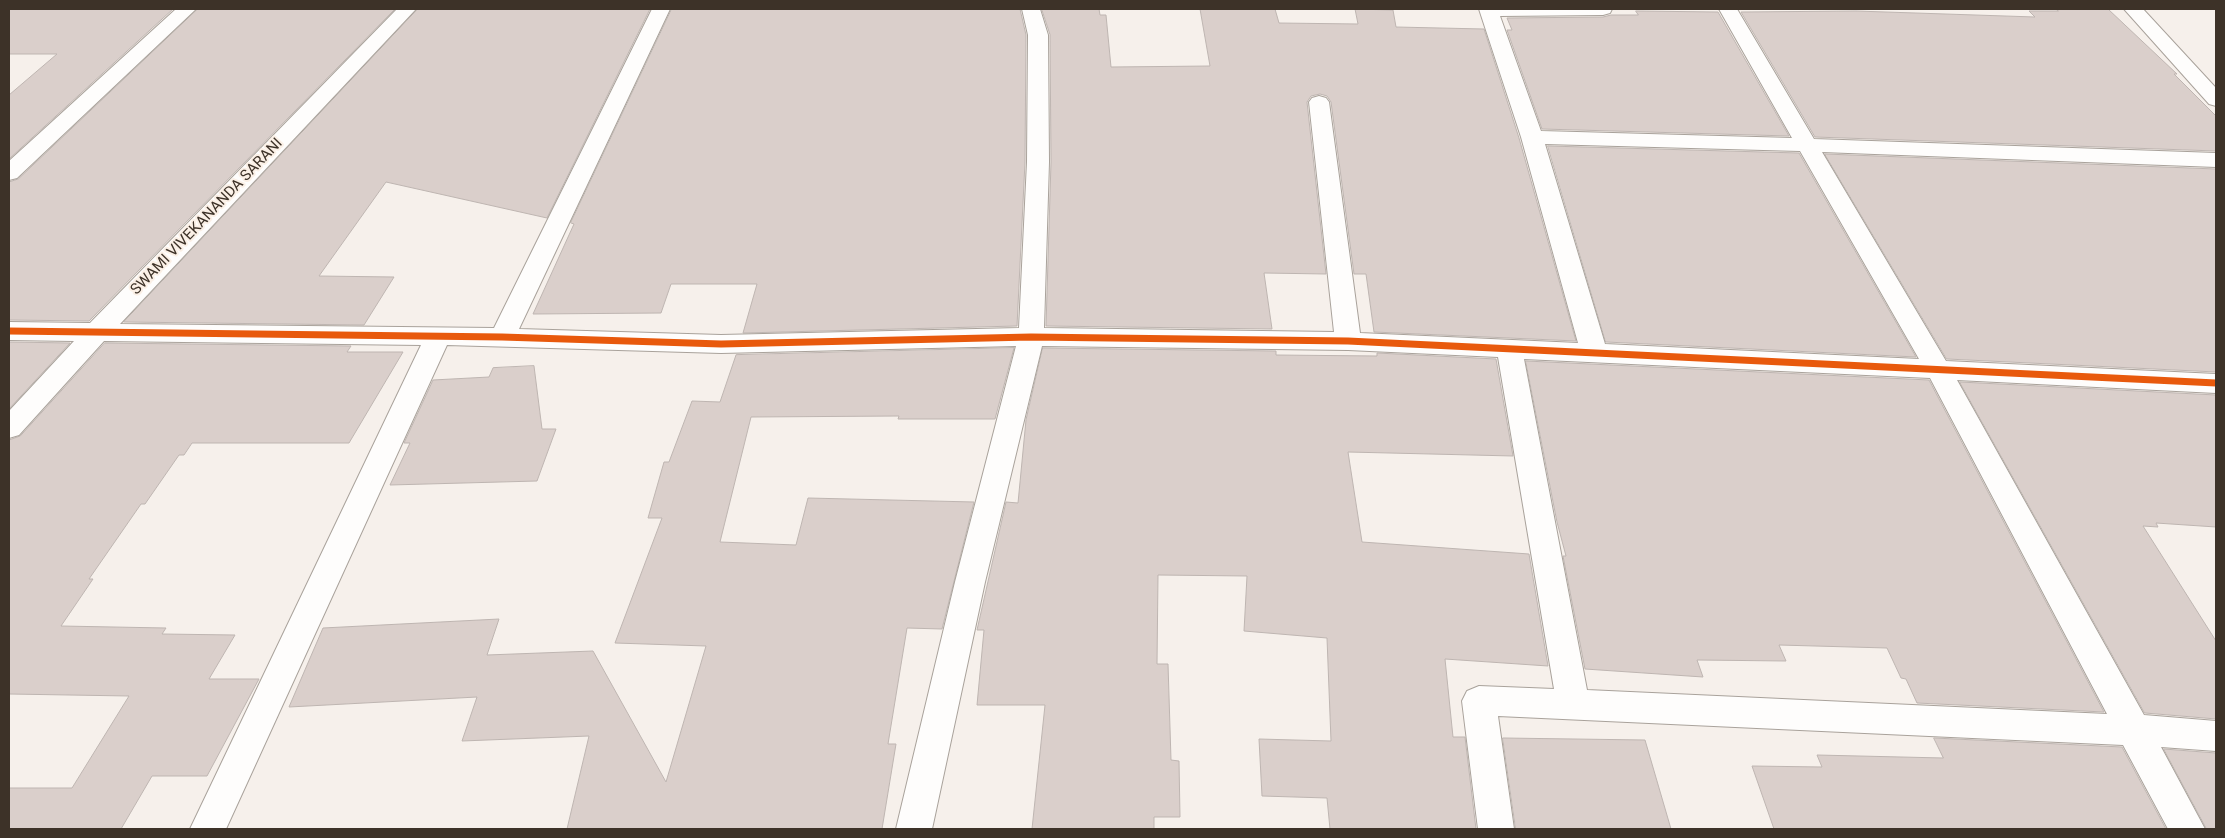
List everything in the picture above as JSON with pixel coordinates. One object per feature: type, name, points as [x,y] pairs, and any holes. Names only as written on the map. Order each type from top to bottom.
[{"type":"street","points":[[9,173],[187,9]]},
{"type":"street","name":"SWAMI VIVEKANANDA SARANI","points":[[9,428],[96,333],[408,9]]},
{"type":"street","points":[[502,337],[661,9]]},
{"type":"street","points":[[914,829],[970,582],[1031,337],[1038,162],[1038,36],[1031,9]]},
{"type":"street","points":[[1594,352],[1532,138],[1488,10],[1603,9]]},
{"type":"street","points":[[1728,9],[1938,369],[2187,829]]},
{"type":"street","points":[[2133,9],[2216,100]]},
{"type":"street","points":[[1319,102],[1348,341]]},
{"type":"street","points":[[1532,138],[1809,145],[2216,160]]},
{"type":"street","points":[[9,331],[502,337],[721,344],[1031,337],[1348,341],[2216,383]]},
{"type":"street","points":[[208,829],[438,337]]},
{"type":"street","points":[[1509,348],[1573,704]]},
{"type":"street","points":[[1496,829],[1479,700],[2132,730],[2216,736]]},
{"type":"building","points":[[9,9],[173,9],[9,159],[9,95],[57,54],[9,54]]},
{"type":"building","points":[[198,9],[395,9],[89,321],[9,320],[9,182],[18,179]]},
{"type":"building","points":[[418,9],[650,9],[547,218],[386,182],[319,276],[394,277],[364,325],[124,322]]},
{"type":"building","points":[[672,9],[1020,9],[1026,35],[1025,162],[1017,326],[743,333],[757,284],[671,284],[661,313],[533,314],[574,224],[571,223]]},
{"type":"building","points":[[1042,9],[1099,9],[1100,15],[1106,15],[1111,67],[1210,66],[1200,9],[1275,9],[1279,23],[1358,24],[1355,9],[1393,10],[1396,27],[1484,29],[1519,138],[1576,341],[1374,332],[1366,274],[1354,274],[1331,102],[1327,96],[1320,94],[1311,96],[1307,102],[1326,274],[1264,273],[1272,329],[1046,326],[1051,162],[1050,35]]},
{"type":"building","points":[[2056,9],[2108,9],[2177,74],[2174,74],[2216,116],[2216,151],[1815,137],[1741,12],[1856,11],[2035,17],[2029,11],[2058,11]]},
{"type":"building","points":[[1636,11],[1718,12],[1789,136],[1542,129],[1507,30],[1512,30],[1507,18],[1638,15]]},
{"type":"building","points":[[1548,146],[1799,153],[1916,357],[1606,342]]},
{"type":"building","points":[[1825,154],[2216,169],[2216,372],[1947,359]]},
{"type":"building","points":[[9,342],[70,343],[9,409]]},
{"type":"building","points":[[105,343],[351,346],[347,352],[403,352],[349,443],[192,443],[184,455],[179,455],[145,504],[141,504],[89,579],[93,579],[61,626],[166,628],[162,634],[235,635],[209,679],[259,679],[207,776],[152,776],[121,829],[9,829],[9,788],[72,788],[129,696],[9,694],[9,440],[20,436]]},
{"type":"building","points":[[1014,348],[995,419],[898,419],[899,416],[751,417],[720,542],[796,545],[808,498],[974,502],[942,629],[907,628],[888,744],[896,744],[882,829],[567,829],[589,736],[462,741],[477,697],[289,707],[323,628],[499,619],[487,655],[593,651],[666,782],[706,646],[615,643],[662,518],[648,518],[664,462],[669,462],[692,401],[720,402],[736,355]]},
{"type":"building","points":[[1043,348],[1276,351],[1276,355],[1377,356],[1377,353],[1496,359],[1513,456],[1348,452],[1362,542],[1529,554],[1548,666],[1445,659],[1453,737],[1465,737],[1476,829],[1330,829],[1327,798],[1262,796],[1259,739],[1331,741],[1327,638],[1244,631],[1247,576],[1158,575],[1157,664],[1168,664],[1171,760],[1179,761],[1180,817],[1154,817],[1154,829],[1032,829],[1045,705],[977,705],[984,630],[977,630],[1006,502],[1018,503],[1026,420]]},
{"type":"building","points":[[1526,361],[1929,380],[2104,712],[1917,703],[1906,679],[1901,678],[1887,648],[1779,645],[1786,661],[1697,660],[1703,677],[1585,669],[1563,556],[1566,556],[1557,522]]},
{"type":"building","points":[[534,366],[542,429],[556,429],[537,481],[390,485],[410,443],[404,443],[433,380],[489,377],[493,368]]},
{"type":"building","points":[[1960,382],[2216,395],[2216,527],[2156,523],[2158,527],[2143,526],[2216,641],[2216,719],[2145,713]]},
{"type":"building","points":[[1503,738],[1645,740],[1671,829],[1516,829]]},
{"type":"building","points":[[1934,738],[2122,747],[2166,829],[1774,829],[1752,766],[1822,767],[1817,755],[1943,758]]},
{"type":"building","points":[[2164,749],[2216,753],[2216,829],[2207,829]]},
{"type":"cycle path","points":[[9,331],[502,337],[721,344],[1031,337],[1348,341],[2216,383]]}]
